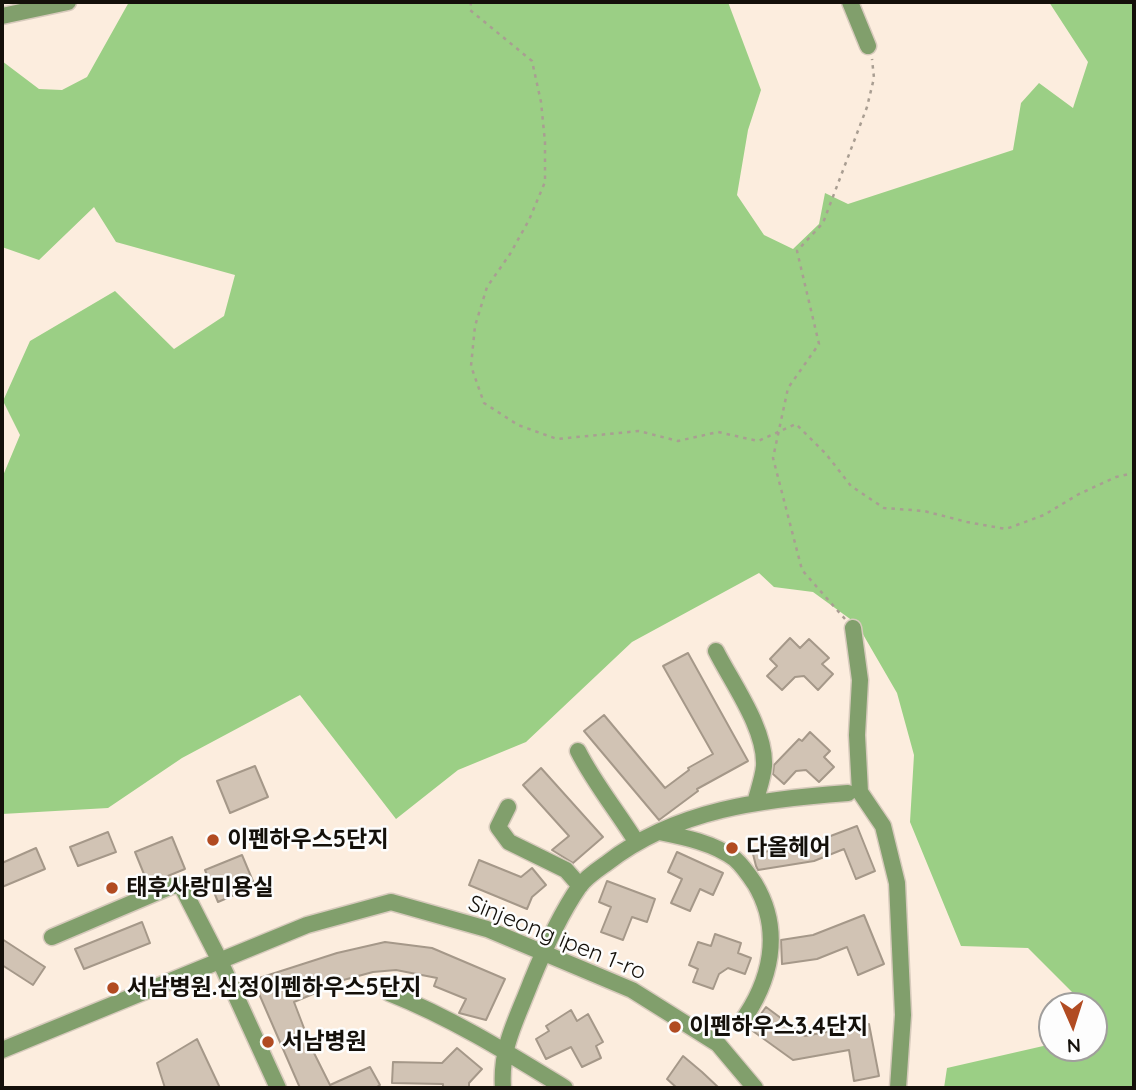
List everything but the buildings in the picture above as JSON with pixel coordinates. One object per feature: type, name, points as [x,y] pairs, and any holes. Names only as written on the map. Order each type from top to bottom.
[{"type":"street","points":[[2,16],[68,2]]},
{"type":"street","points":[[850,2],[868,46]]},
{"type":"street","points":[[853,628],[860,680],[857,735],[860,792],[883,826],[897,883],[903,1015],[898,1088]]},
{"type":"street","points":[[716,651],[762,744],[764,765],[755,803]]},
{"type":"street","points":[[578,751],[587,769],[637,842]]},
{"type":"street","points":[[503,1088],[504,1050],[543,953],[580,886],[610,860],[637,842],[722,809],[848,793]]},
{"type":"street","points":[[508,807],[498,827],[509,842],[566,870],[580,886]]},
{"type":"street","points":[[659,832],[693,840],[718,849],[734,859],[748,872],[767,910],[771,941],[766,974],[758,998],[740,1024]]},
{"type":"street","points":[[52,937],[172,886],[181,885],[220,961],[278,1088]]},
{"type":"street","name":"Sinjeong ipen 1-ro","points":[[2,1050],[307,925],[391,902],[487,929],[632,990],[718,1044],[755,1088]]},
{"type":"street","points":[[389,993],[425,1007],[504,1050],[565,1088]]},
{"type":"path","points":[[471,2],[470,10],[531,61],[541,102],[545,142],[545,182],[523,232],[487,287],[475,326],[471,366],[484,403],[518,425],[557,439],[639,431],[678,441],[718,432],[758,441],[796,424],[826,454],[850,486],[884,508],[923,511],[1006,529],[1044,515],[1079,494],[1116,477],[1134,473]]},
{"type":"path","points":[[853,628],[802,570],[773,458],[788,388],[819,344],[797,251],[823,223],[867,107],[874,78],[868,46]]},
{"type":"green space","points":[[129,2],[728,2],[761,90],[748,130],[737,195],[764,235],[793,249],[819,224],[825,193],[848,204],[1013,150],[1021,103],[1039,83],[1073,108],[1088,62],[1049,2],[1134,2],[1134,1088],[944,1088],[947,1068],[1038,1047],[1038,1062],[1108,1062],[1108,992],[1072,992],[1028,948],[961,946],[910,822],[914,755],[897,693],[857,624],[813,592],[774,587],[759,573],[632,642],[526,742],[458,770],[396,819],[300,695],[182,758],[108,808],[2,814],[2,478],[20,435],[3,401],[30,341],[115,291],[174,349],[224,316],[235,275],[116,242],[94,207],[39,260],[2,247],[2,61],[39,89],[62,90],[87,77]]},
{"type":"place","name":"이펜하우스5단지","points":[[213,840]]},
{"type":"place","name":"다올헤어","points":[[732,848]]},
{"type":"place","name":"태후사랑미용실","points":[[112,888]]},
{"type":"place","name":"서남병원.신정이펜하우스5단지","points":[[113,988]]},
{"type":"place","name":"이펜하우스3.4단지","points":[[675,1027]]},
{"type":"place","name":"서남병원","points":[[268,1042]]}]
